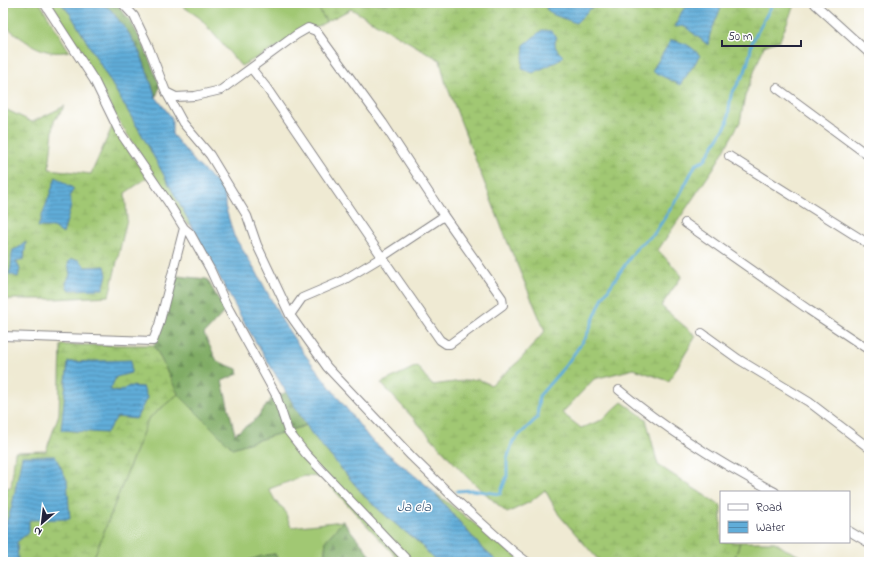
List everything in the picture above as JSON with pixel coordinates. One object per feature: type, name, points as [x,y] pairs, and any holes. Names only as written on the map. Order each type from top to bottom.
[{"type":"street","points":[[44,3],[94,80],[119,131],[184,228],[190,233],[210,269],[226,304],[276,395],[288,431],[306,454],[409,562]]},
{"type":"street","points":[[122,3],[134,16],[147,43],[166,92],[183,123],[210,155],[247,216],[256,245],[290,315],[327,367],[411,456],[456,500],[527,562]]},
{"type":"street","points":[[815,4],[869,53]]},
{"type":"street","points":[[166,92],[176,97],[195,96],[221,90],[251,68],[296,35],[308,28],[316,31],[383,123],[444,216],[502,298],[503,305],[450,344],[446,344],[440,340],[266,87],[251,68]]},
{"type":"street","points":[[777,88],[869,156]]},
{"type":"street","points":[[729,156],[869,244]]},
{"type":"street","points":[[290,315],[302,298],[342,281],[382,257],[444,216]]},
{"type":"street","points":[[685,223],[869,350]]},
{"type":"street","points":[[3,336],[153,341],[159,325],[184,228]]},
{"type":"street","points":[[702,333],[738,359],[809,402],[869,448]]},
{"type":"street","points":[[619,390],[640,408],[730,468],[773,491]]},
{"type":"street","points":[[850,532],[869,543]]},
{"type":"green space","points":[[3,3],[40,3],[69,51],[50,52],[33,46],[18,36],[3,24]]},
{"type":"green space","points":[[51,3],[61,3],[71,15],[142,135],[192,226],[185,222],[120,123],[76,43]]},
{"type":"green space","points":[[99,3],[116,3],[131,22],[144,46],[160,86],[156,97],[141,55],[128,32],[110,9]]},
{"type":"green space","points":[[178,3],[316,3],[326,22],[241,66],[200,18]]},
{"type":"green space","points":[[316,3],[795,3],[780,40],[764,46],[745,96],[740,122],[715,166],[658,250],[682,276],[661,306],[696,336],[669,381],[634,369],[594,379],[562,413],[581,428],[602,420],[622,402],[646,419],[658,465],[720,505],[720,543],[740,543],[735,557],[740,562],[600,562],[559,515],[545,490],[530,502],[507,513],[467,477],[381,383],[417,366],[432,385],[478,379],[491,385],[519,361],[545,331],[505,236],[445,81],[440,60],[351,9],[326,22]]},
{"type":"green space","points":[[65,106],[54,121],[49,169],[91,174],[112,127],[147,178],[125,193],[127,219],[109,296],[3,300],[3,108],[32,122]]},
{"type":"green space","points":[[177,276],[207,279],[225,311],[204,334],[217,361],[237,369],[238,374],[222,381],[235,434],[256,419],[272,398],[287,392],[307,425],[232,448],[178,394],[154,345]]},
{"type":"green space","points":[[61,345],[154,345],[178,394],[148,419],[92,562],[3,562],[3,488],[11,487],[15,452],[46,451],[59,414]]},
{"type":"green space","points":[[178,394],[232,448],[307,425],[311,433],[368,500],[418,542],[437,562],[401,562],[322,477],[304,476],[269,489],[276,502],[284,509],[291,527],[343,521],[326,540],[324,562],[279,562],[275,554],[262,556],[244,562],[92,562],[148,419]]},
{"type":"green space","points":[[434,492],[523,562],[498,562],[482,548]]},
{"type":"green space","points":[[343,521],[376,562],[324,562],[326,540]]},
{"type":"green space","points":[[740,543],[776,543],[785,549],[813,562],[740,562],[735,558]]},
{"type":"green space","points":[[275,554],[279,562],[244,562],[262,556]]},
{"type":"water","name":"Ja ela","points":[[61,3],[99,3],[110,9],[128,32],[141,55],[156,97],[172,118],[172,134],[196,163],[225,191],[225,206],[234,236],[256,271],[283,322],[303,352],[370,439],[431,489],[482,548],[498,562],[437,562],[418,542],[368,500],[311,433],[246,326],[142,135],[71,15]]},
{"type":"water","points":[[547,3],[602,3],[590,9],[576,23],[554,15],[546,9]]},
{"type":"water","points":[[691,3],[716,3],[722,5],[710,34],[708,45],[684,26],[675,27],[682,11]]},
{"type":"water","points":[[542,30],[551,31],[557,37],[555,45],[557,50],[563,56],[558,61],[533,73],[522,69],[524,45]]},
{"type":"water","points":[[671,40],[687,45],[700,56],[680,85],[652,71]]},
{"type":"water","points":[[56,177],[74,189],[70,195],[71,206],[63,234],[53,227],[38,227]]},
{"type":"water","points":[[26,242],[24,259],[16,261],[20,269],[18,277],[9,274],[13,250]]},
{"type":"water","points":[[71,259],[79,260],[86,267],[105,266],[107,275],[103,289],[68,290],[66,283],[70,275],[68,263]]},
{"type":"water","points":[[131,360],[131,373],[116,377],[110,390],[119,392],[129,386],[143,387],[147,398],[136,419],[117,417],[106,433],[61,430],[68,362]]},
{"type":"water","points":[[22,456],[55,456],[67,480],[70,519],[29,520],[29,532],[17,542],[18,562],[3,562],[3,532],[12,506]]},
{"type":"waterway","points":[[457,491],[471,490],[500,494],[507,476],[507,459],[513,441],[537,418],[539,396],[566,365],[586,337],[603,297],[638,246],[654,234],[679,196],[696,164],[704,161],[727,124],[731,95],[745,72],[752,42],[773,3]]}]
